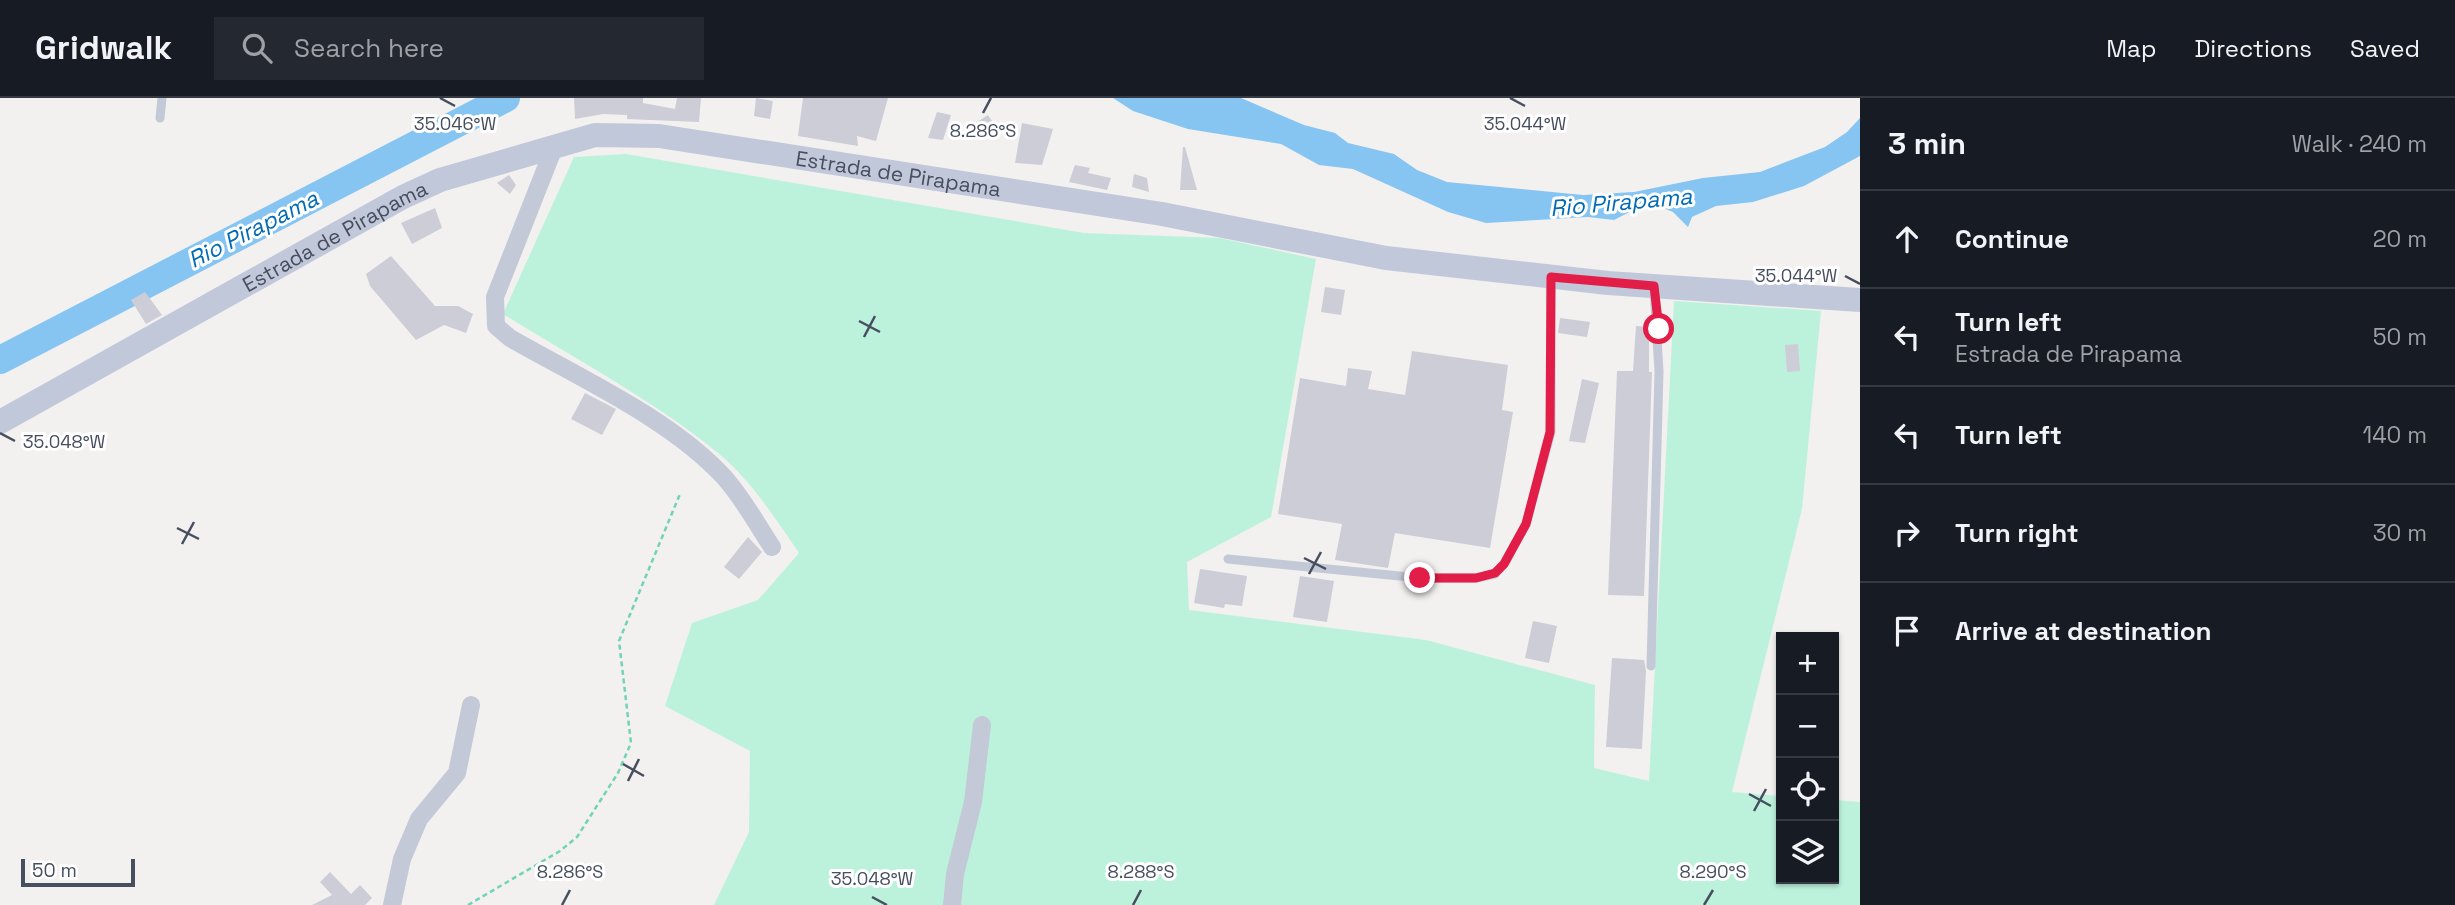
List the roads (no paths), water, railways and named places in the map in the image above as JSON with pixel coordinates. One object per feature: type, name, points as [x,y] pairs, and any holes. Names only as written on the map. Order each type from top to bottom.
[{"type":"main road","name":"Estrada de Pirapama","points":[[0,422],[440,180],[595,135],[659,136],[1163,214],[1386,258],[1551,277],[1860,300]]},
{"type":"street","points":[[555,145],[495,297],[496,326],[510,338],[663,427],[694,449],[725,478],[772,547]]},
{"type":"street","points":[[395,903],[402,859],[419,819],[457,773],[471,705]]},
{"type":"street","points":[[952,905],[956,874],[974,802],[982,725]]},
{"type":"lane","points":[[160,118],[162,98]]},
{"type":"lane","points":[[1228,559],[1420,578],[1476,578],[1495,573],[1504,564],[1526,524],[1550,432],[1551,277]]},
{"type":"lane","points":[[1651,666],[1659,372],[1654,286]]},
{"type":"water","points":[[1113,98],[1241,98],[1304,125],[1335,133],[1348,143],[1394,154],[1417,170],[1447,182],[1583,195],[1634,192],[1703,178],[1760,172],[1825,147],[1847,132],[1860,118],[1860,156],[1804,186],[1753,202],[1716,206],[1692,217],[1688,227],[1673,212],[1649,202],[1614,220],[1588,217],[1486,223],[1448,212],[1353,169],[1319,165],[1281,144],[1188,129],[1133,111]]},
{"type":"waterway","name":"Rio Pirapama","points":[[0,360],[506,98]]}]
